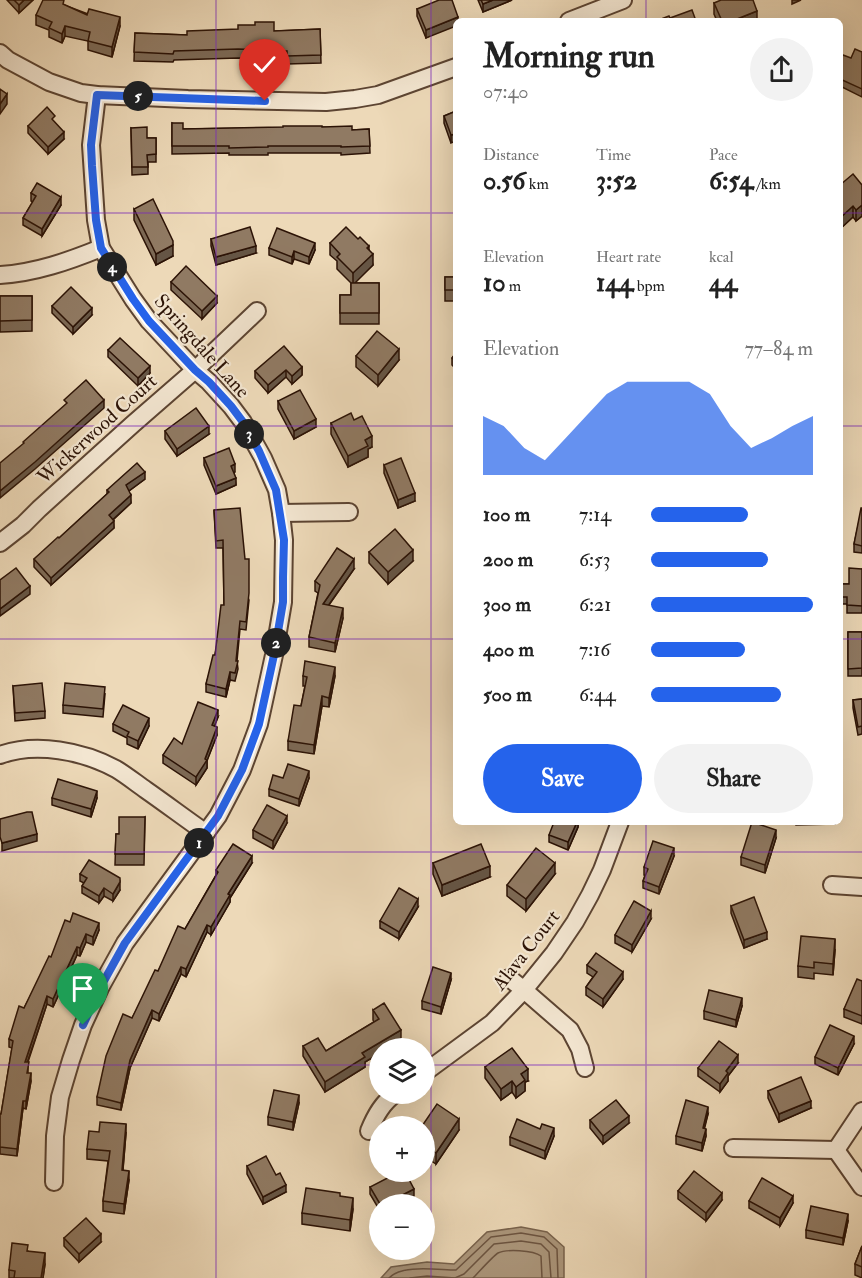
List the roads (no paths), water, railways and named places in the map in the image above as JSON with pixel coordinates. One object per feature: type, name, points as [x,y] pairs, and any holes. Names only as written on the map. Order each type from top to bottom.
[{"type":"street","points":[[588,18],[606,15],[623,0]]},
{"type":"street","points":[[0,53],[8,60],[49,82],[81,93],[273,101],[326,102],[378,95],[453,68]]},
{"type":"street","name":"Springdale Lane","points":[[54,1182],[56,1123],[60,1097],[83,1025],[125,943],[218,816],[242,770],[259,724],[283,602],[284,540],[281,513],[276,490],[263,458],[243,422],[222,396],[149,321],[101,248],[96,220],[91,155],[97,95]]},
{"type":"street","points":[[0,275],[21,274],[36,270],[101,248]]},
{"type":"street","name":"Wickerwood Court","points":[[0,543],[195,370],[257,311]]},
{"type":"street","points":[[281,513],[349,512]]},
{"type":"street","points":[[0,754],[22,749],[36,749],[65,752],[89,758],[116,770],[206,833]]},
{"type":"street","name":"Alava Court","points":[[435,1064],[492,1023],[524,990],[554,953],[590,895],[619,825]]},
{"type":"street","points":[[832,885],[862,887]]},
{"type":"street","points":[[509,978],[570,1030],[580,1050],[585,1068]]},
{"type":"street","points":[[375,1116],[386,1104]]},
{"type":"street","points":[[836,1150],[862,1111]]},
{"type":"street","points":[[733,1148],[836,1150]]},
{"type":"street","points":[[836,1150],[862,1187]]},
{"type":"water","points":[[521,1227],[547,1232],[564,1247],[564,1278],[381,1278],[391,1267],[427,1262],[454,1264],[487,1232]]}]
